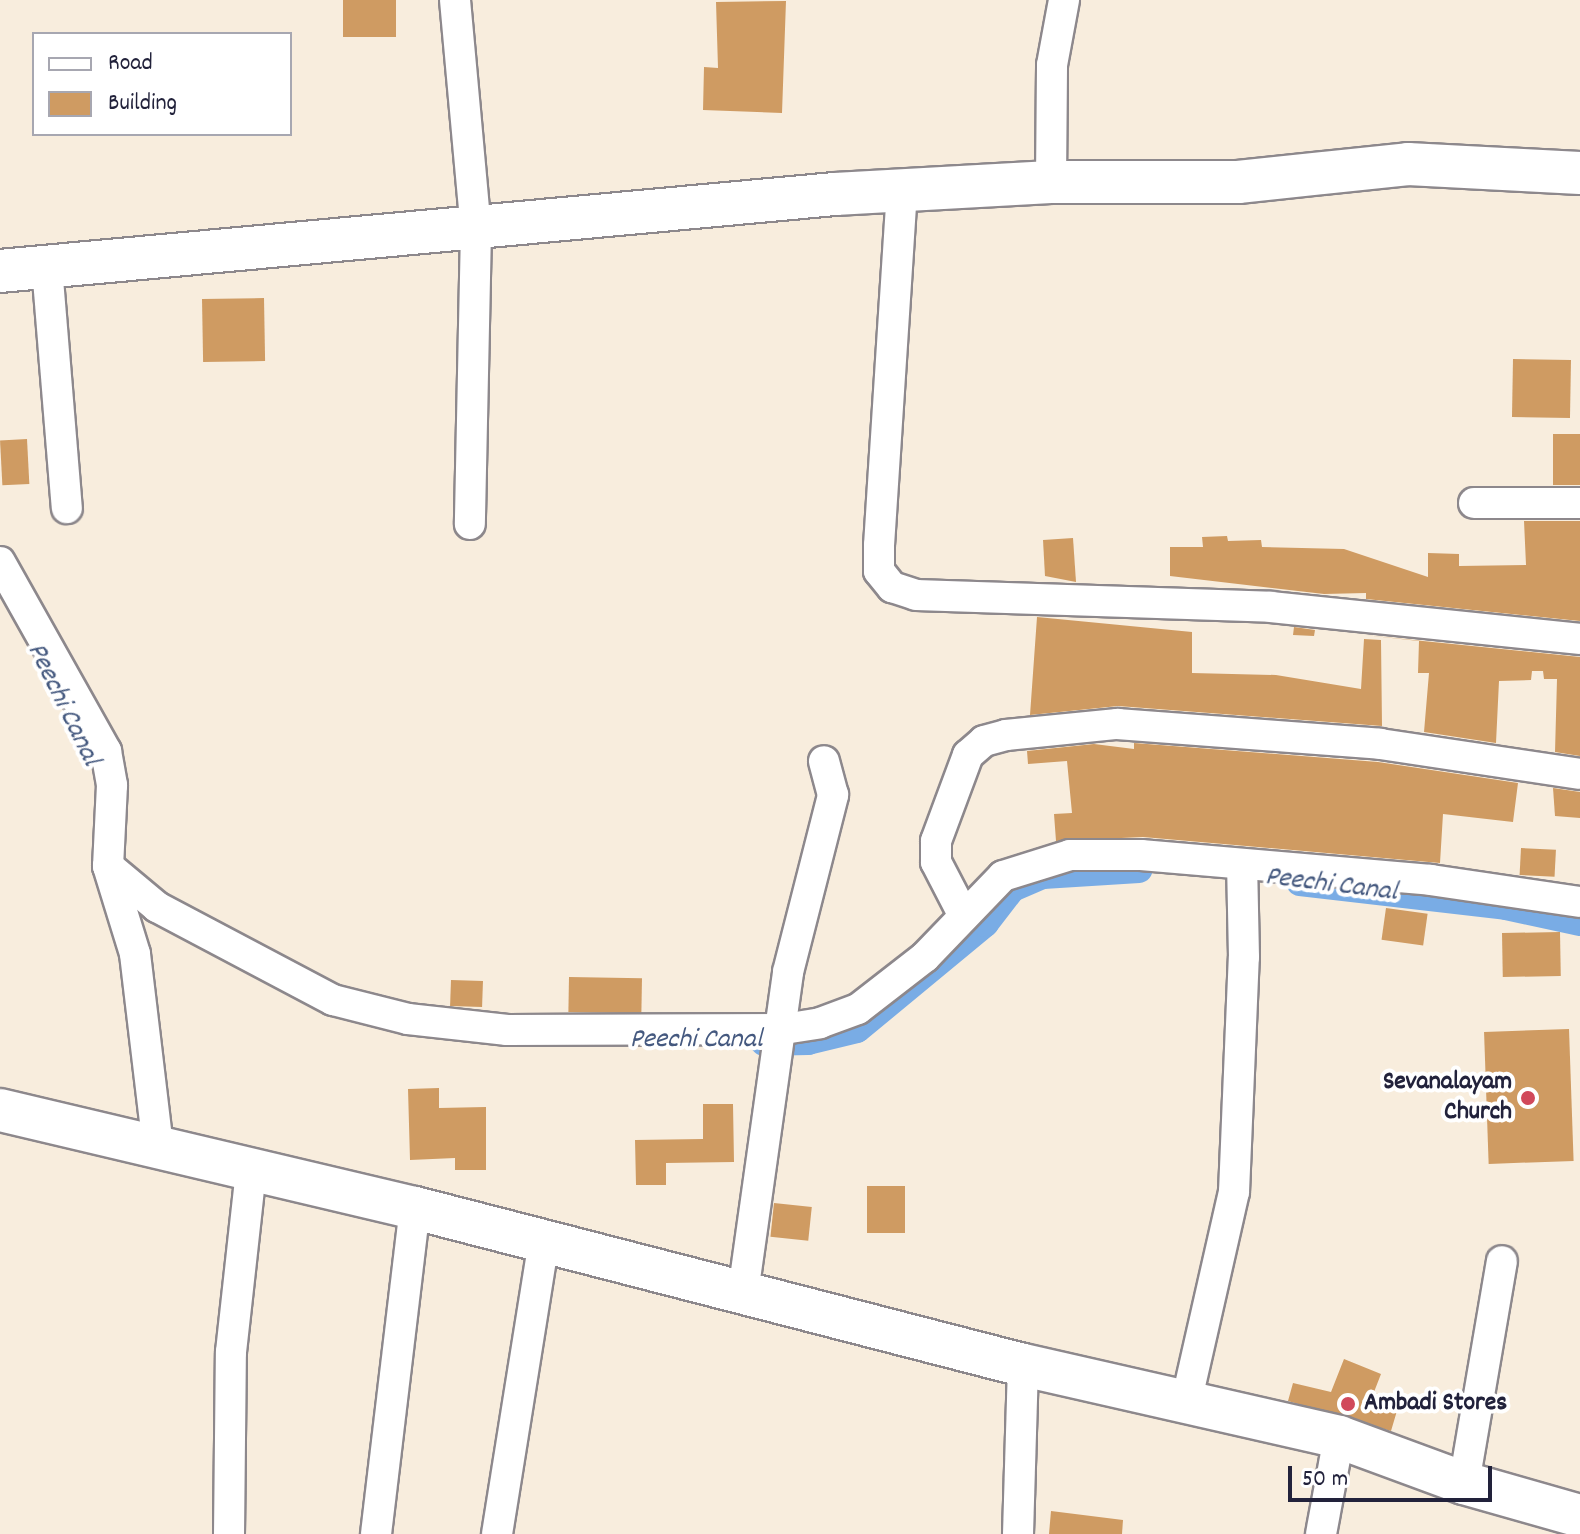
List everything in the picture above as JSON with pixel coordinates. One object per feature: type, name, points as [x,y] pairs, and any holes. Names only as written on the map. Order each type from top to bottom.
[{"type":"main road","points":[[0,271],[192,250],[476,230],[902,190],[1051,182],[1238,182],[1408,164],[1580,173]]},
{"type":"main road","points":[[0,1110],[415,1208],[1023,1365],[1339,1437],[1464,1483],[1580,1516]]},
{"type":"street","points":[[455,0],[476,230],[470,524]]},
{"type":"street","points":[[1051,182],[1052,65],[1064,0]]},
{"type":"street","points":[[902,190],[879,545],[879,571],[892,587],[916,595],[1271,607],[1580,639]]},
{"type":"street","points":[[47,267],[67,508]]},
{"type":"street","points":[[1474,503],[1580,503]]},
{"type":"street","points":[[0,562],[106,751],[112,785],[108,866],[135,954],[158,1147]]},
{"type":"street","points":[[964,916],[936,862],[936,841],[968,755],[984,741],[1006,735],[1117,724],[1380,744],[1580,774]]},
{"type":"street","points":[[743,1293],[784,1029],[788,972],[833,795],[824,761]]},
{"type":"street","points":[[108,866],[157,907],[261,957],[333,1000],[408,1019],[507,1030],[784,1029],[858,1009],[925,957],[1003,876],[1070,855],[1242,864],[1431,880],[1580,902]]},
{"type":"street","points":[[1186,1403],[1234,1192],[1244,957],[1242,864]]},
{"type":"street","points":[[229,1534],[231,1352],[251,1170]]},
{"type":"street","points":[[376,1534],[415,1208]]},
{"type":"street","points":[[497,1534],[544,1242]]},
{"type":"street","points":[[1464,1483],[1502,1261]]},
{"type":"street","points":[[1018,1534],[1023,1365]]},
{"type":"street","points":[[1321,1534],[1339,1437]]},
{"type":"building","points":[[343,0],[396,0],[396,37],[343,37]]},
{"type":"building","points":[[786,1],[782,113],[703,110],[704,67],[718,68],[716,2]]},
{"type":"building","points":[[264,298],[265,361],[203,362],[202,299]]},
{"type":"building","points":[[1513,359],[1571,360],[1570,418],[1512,417]]},
{"type":"building","points":[[1553,434],[1580,434],[1580,485],[1553,485]]},
{"type":"building","points":[[27,439],[29,484],[2,485],[0,440]]},
{"type":"building","points":[[1524,521],[1580,521],[1580,621],[1366,599],[1366,593],[1324,594],[1170,576],[1170,547],[1203,547],[1202,537],[1227,536],[1228,541],[1261,540],[1262,547],[1344,549],[1428,577],[1428,553],[1459,554],[1459,566],[1526,565]]},
{"type":"building","points":[[1073,538],[1076,582],[1045,576],[1043,540]]},
{"type":"building","points":[[1037,617],[1192,632],[1192,673],[1276,675],[1361,689],[1364,639],[1381,640],[1382,726],[1118,706],[1030,715]]},
{"type":"building","points":[[1294,627],[1315,630],[1314,636],[1293,635]]},
{"type":"building","points":[[1364,635],[1580,657],[1580,756],[1555,752],[1557,679],[1544,679],[1543,671],[1532,671],[1531,680],[1499,681],[1496,743],[1424,732],[1429,673],[1418,673],[1419,641]]},
{"type":"building","points":[[1134,743],[1378,762],[1518,783],[1513,822],[1443,814],[1440,863],[1143,837],[1056,841],[1054,814],[1072,813],[1067,761],[1028,764],[1027,751],[1094,744],[1134,749]]},
{"type":"building","points":[[1553,788],[1580,792],[1580,818],[1555,816]]},
{"type":"building","points":[[1521,848],[1556,850],[1555,877],[1520,875]]},
{"type":"building","points":[[1386,908],[1428,914],[1423,946],[1382,940]]},
{"type":"building","points":[[1560,932],[1561,976],[1503,977],[1502,933]]},
{"type":"building","points":[[569,977],[642,978],[641,1013],[568,1012]]},
{"type":"building","points":[[451,980],[483,981],[482,1007],[450,1006]]},
{"type":"building","name":"Sevanalayam Church","points":[[1569,1029],[1574,1161],[1489,1164],[1484,1032]]},
{"type":"building","points":[[439,1088],[439,1108],[486,1107],[486,1170],[455,1170],[455,1158],[410,1160],[408,1089]]},
{"type":"building","points":[[703,1104],[733,1104],[734,1162],[666,1163],[666,1185],[636,1185],[635,1140],[703,1139]]},
{"type":"building","points":[[867,1186],[905,1186],[905,1233],[867,1233]]},
{"type":"building","points":[[774,1203],[812,1207],[808,1241],[770,1237]]},
{"type":"building","points":[[1344,1359],[1381,1374],[1374,1392],[1399,1404],[1391,1431],[1288,1401],[1293,1383],[1331,1392]]},
{"type":"building","points":[[1051,1511],[1123,1520],[1122,1534],[1049,1534]]},
{"type":"waterway","name":"Peechi Canal","points":[[764,1042],[808,1041],[857,1029],[985,923],[1012,888],[1043,875],[1139,869]]},
{"type":"waterway","name":"Peechi Canal","points":[[1300,882],[1506,906],[1580,922]]},
{"type":"place","name":"Sevanalayam Church","points":[[1528,1098]]},
{"type":"place","name":"Ambadi Stores","points":[[1348,1404]]}]
